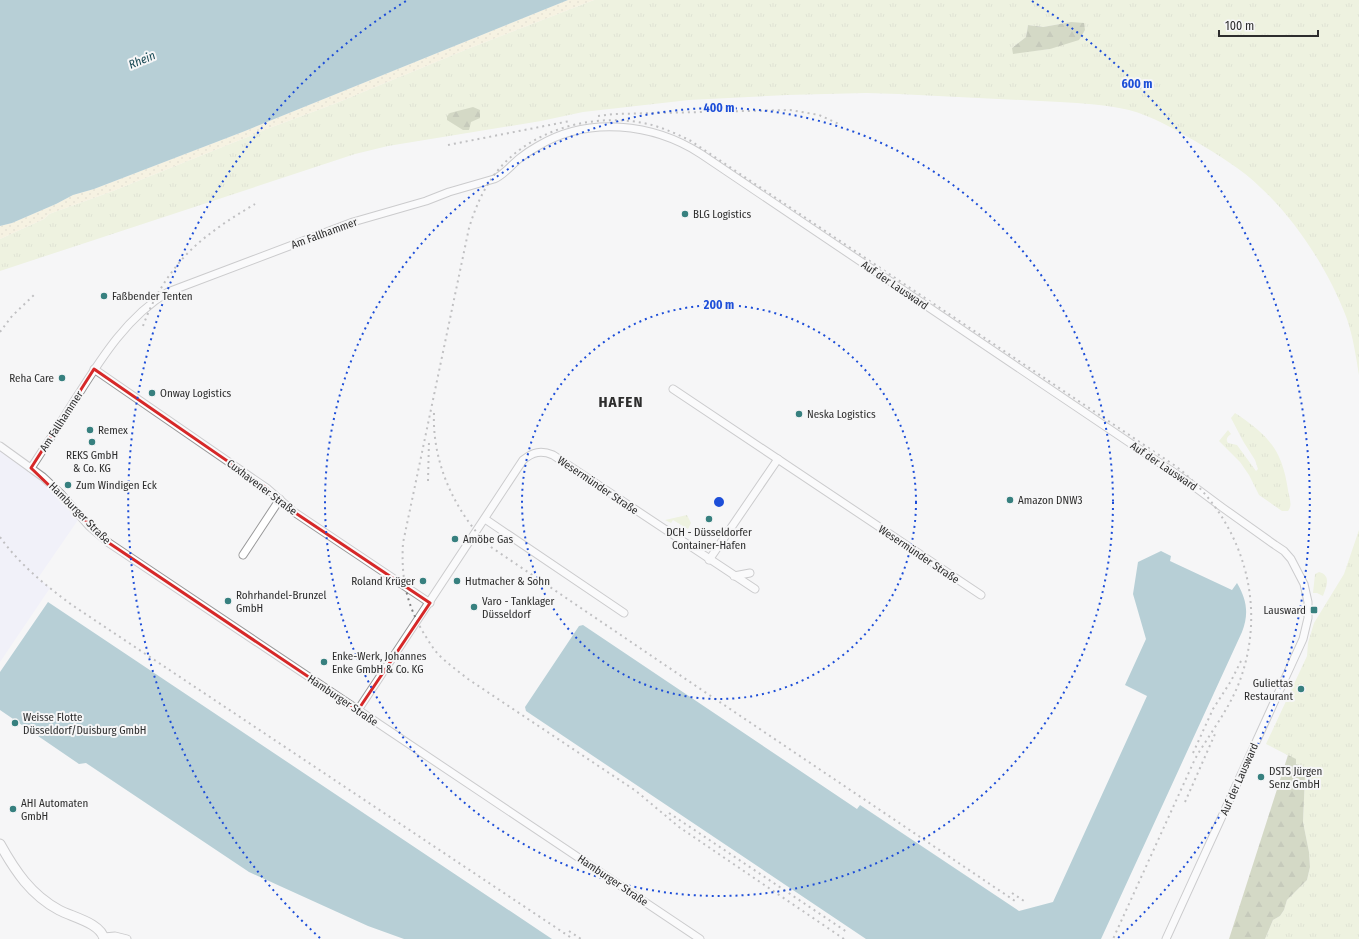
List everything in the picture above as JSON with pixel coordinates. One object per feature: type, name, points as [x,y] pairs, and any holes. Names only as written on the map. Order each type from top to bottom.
[{"type":"street","name":"Am Fallhammer","points":[[31,468],[94,369],[116,339],[144,310],[174,289],[353,222],[426,201],[449,192],[494,179],[500,176],[528,152],[552,139],[581,130],[621,127],[650,131],[677,140],[690,147]]},
{"type":"street","name":"Auf der Lausward","points":[[690,147],[1188,482],[1284,552],[1295,566],[1304,584],[1308,602],[1308,618],[1303,639],[1166,939]]},
{"type":"street","name":"Cuxhavener Straße","points":[[94,369],[268,489],[294,512],[430,603]]},
{"type":"street","name":"Wesermünder Straße","points":[[673,389],[981,596]]},
{"type":"street","name":"Hamburger Straße","points":[[0,446],[31,468],[60,493],[89,526],[109,543],[700,939]]},
{"type":"street","name":"Wesermünder Straße","points":[[358,710],[523,460],[532,454],[545,452],[553,455],[709,560],[755,589]]},
{"type":"street","points":[[709,560],[778,459]]},
{"type":"street","points":[[244,555],[280,499]]},
{"type":"street","points":[[485,519],[624,613]]},
{"type":"street","points":[[734,576],[750,573]]},
{"type":"street","points":[[0,844],[18,875],[31,890],[43,900],[59,910],[94,926],[101,931],[104,938],[115,936],[127,939]]},
{"type":"highlighted area","points":[[94,369],[268,489],[294,512],[430,603],[358,710],[109,543],[31,468]]},
{"type":"shaded area","points":[[0,450],[44,484],[61,500],[78,520],[38,578],[50,588],[0,662]]},
{"type":"green space","points":[[594,0],[1359,0],[1359,375],[1347,319],[1322,266],[1300,232],[1261,188],[1238,168],[1221,157],[1187,136],[1154,119],[1129,110],[1077,103],[866,93],[689,100],[583,112],[541,121],[388,146],[355,154],[0,271],[0,239],[44,219],[49,214],[113,191],[272,127],[334,104],[470,48]],"holes":[[[1071,22],[1050,49],[1032,51],[1012,48],[1026,37],[1028,25],[1043,27]]]},
{"type":"green space","points":[[1071,22],[1084,23],[1085,30],[1079,40],[1050,49],[1013,54],[1012,48],[1026,37],[1028,25],[1043,27]]},
{"type":"green space","points":[[473,107],[480,110],[480,118],[471,122],[469,130],[463,130],[447,120],[447,116],[450,113]]},
{"type":"green space","points":[[1235,413],[1265,436],[1277,453],[1282,464],[1290,498],[1290,506],[1288,511],[1282,511],[1259,495],[1249,475],[1240,462],[1219,441],[1228,430],[1231,434],[1227,439],[1227,442],[1237,445],[1256,471],[1258,469],[1255,460],[1231,418]]},
{"type":"green space","points":[[687,515],[691,523],[688,529],[673,520],[671,523],[665,520]]},
{"type":"green space","points":[[1359,530],[1359,939],[1265,939],[1273,920],[1280,916],[1284,910],[1287,900],[1307,880],[1310,867],[1309,852],[1303,822],[1305,776],[1295,759],[1266,744],[1307,656],[1308,643],[1314,623],[1344,574]]},
{"type":"green space","points":[[1319,572],[1326,576],[1327,579],[1323,596],[1313,593],[1315,574]]},
{"type":"green space","points":[[1288,755],[1296,759],[1296,764],[1303,767],[1305,776],[1303,822],[1309,852],[1310,867],[1307,880],[1287,900],[1284,910],[1280,916],[1273,920],[1265,939],[1229,939]]},
{"type":"sand","points":[[568,0],[594,0],[113,191],[49,214],[44,219],[0,239],[0,226],[12,223],[73,195],[94,189],[245,131]]},
{"type":"water","name":"Rhein","points":[[0,0],[568,0],[245,131],[94,189],[73,195],[12,223],[0,226]]},
{"type":"water","points":[[1161,551],[1171,556],[1170,561],[1232,590],[1237,583],[1245,601],[1246,619],[1242,632],[1101,939],[866,939],[526,711],[525,707],[579,626],[583,625],[857,809],[860,805],[1019,911],[1053,902],[1147,696],[1125,685],[1146,639],[1133,594],[1138,562]]},
{"type":"water","points":[[48,602],[552,939],[404,939],[368,926],[249,872],[86,763],[79,764],[0,710],[0,672]]},
{"type":"railway","points":[[598,116],[614,114],[790,110],[819,115],[839,124]]},
{"type":"railway","points":[[844,939],[679,827],[636,791],[468,679],[439,655],[423,632],[412,611],[404,578],[403,543],[469,228],[486,187],[504,163],[521,149],[541,137],[562,128],[607,120],[630,121],[652,125],[691,141],[1177,467],[1200,488],[1218,512],[1233,537],[1244,565],[1250,594],[1251,623],[1248,653],[1235,693],[1195,759],[1113,939]]},
{"type":"railway","points":[[448,145],[570,121]]},
{"type":"railway","points":[[143,326],[162,287],[189,252],[216,229],[255,204]]},
{"type":"railway","points":[[0,332],[12,316],[35,294]]},
{"type":"railway","points":[[434,413],[434,431],[441,467],[455,501],[476,531],[488,545],[1015,901]]},
{"type":"railway","points":[[428,481],[429,441]]},
{"type":"railway","points":[[0,537],[15,556],[33,574],[72,605],[573,939]]},
{"type":"railway","points":[[1193,753],[1213,709],[1231,681],[1241,661]]},
{"type":"railway","points":[[1185,802],[1215,734]]},
{"type":"railway","points":[[669,813],[847,932]]},
{"type":"railway","points":[[1012,893],[1027,903]]},
{"type":"railway","points":[[569,931],[581,939]]},
{"type":"place","name":"BLG Logistics","points":[[685,214]]},
{"type":"place","name":"Faßbender Tenten","points":[[104,296]]},
{"type":"place","name":"Reha Care","points":[[62,378]]},
{"type":"place","name":"Onway Logistics","points":[[152,393]]},
{"type":"place","name":"Neska Logistics","points":[[799,414]]},
{"type":"place","name":"Remex","points":[[90,430]]},
{"type":"place","name":"REKS GmbH & Co. KG","points":[[92,442]]},
{"type":"place","name":"Zum Windigen Eck","points":[[68,485]]},
{"type":"place","name":"Amazon DNW3","points":[[1010,500]]},
{"type":"place","name":"DCH - Düsseldorfer Container-Hafen","points":[[709,519]]},
{"type":"place","name":"Amöbe Gas","points":[[455,539]]},
{"type":"place","name":"Roland Krüger","points":[[423,581]]},
{"type":"place","name":"Hutmacher & Sohn","points":[[457,581]]},
{"type":"place","name":"Rohrhandel-Brunzel GmbH","points":[[228,601]]},
{"type":"place","name":"Varo - Tanklager Düsseldorf","points":[[474,607]]},
{"type":"place","name":"Lausward","points":[[1314,610]]},
{"type":"place","name":"Enke-Werk, Johannes Enke GmbH & Co. KG","points":[[324,662]]},
{"type":"place","name":"Guliettas Restaurant","points":[[1301,689]]},
{"type":"place","name":"Weisse Flotte Düsseldorf/Duisburg GmbH","points":[[15,723]]},
{"type":"place","name":"DSTS Jürgen Senz GmbH","points":[[1261,777]]},
{"type":"place","name":"AHI Automaten GmbH","points":[[13,809]]},
{"type":"district","name":"HAFEN","points":[[621,402]]}]
